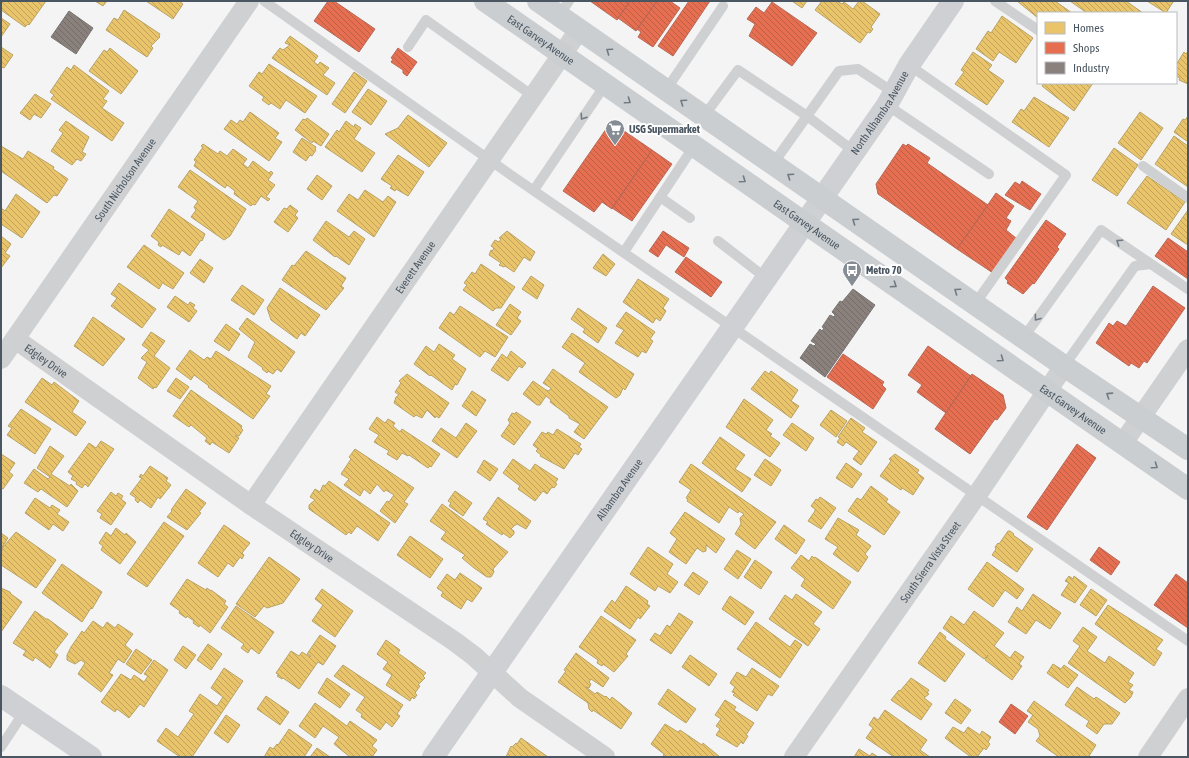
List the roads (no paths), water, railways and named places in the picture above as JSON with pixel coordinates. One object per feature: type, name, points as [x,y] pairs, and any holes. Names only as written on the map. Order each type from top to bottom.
[{"type":"main road","name":"East Garvey Avenue","points":[[485,1],[1188,489]]},
{"type":"main road","points":[[538,1],[564,8],[579,30],[1064,366],[1141,416],[1188,449]]},
{"type":"street","name":"South Nicholson Avenue","points":[[1,359],[249,1]]},
{"type":"street","name":"North Alhambra Avenue","points":[[805,223],[855,152],[910,65],[953,1]]},
{"type":"street","name":"Everett Avenue","points":[[251,505],[579,30]]},
{"type":"street","name":"Alhambra Avenue","points":[[433,757],[805,223]]},
{"type":"street","name":"Edgley Drive","points":[[16,339],[251,505],[454,641],[474,656],[520,698],[605,757]]},
{"type":"street","points":[[1123,444],[1188,348]]},
{"type":"street","name":"South Sierra Vista Street","points":[[794,757],[977,495],[1046,390],[1064,366]]},
{"type":"street","points":[[1,696],[79,754]]},
{"type":"street","points":[[1148,757],[1188,698]]},
{"type":"lane","points":[[264,1],[489,159],[1188,641]]},
{"type":"lane","points":[[995,1],[1037,29]]},
{"type":"lane","points":[[666,90],[724,6]]},
{"type":"lane","points":[[408,47],[426,20],[533,96]]},
{"type":"lane","points":[[910,65],[1066,175],[975,304]]},
{"type":"lane","points":[[773,164],[839,72],[858,69],[890,98],[990,174]]},
{"type":"lane","points":[[704,116],[738,70],[807,116],[855,152]]},
{"type":"lane","points":[[534,190],[605,85]]},
{"type":"lane","points":[[624,252],[694,146]]},
{"type":"lane","points":[[1143,166],[1188,198]]},
{"type":"lane","points":[[660,197],[690,218]]},
{"type":"lane","points":[[1024,337],[1101,230],[1188,289]]},
{"type":"lane","points":[[718,241],[766,278]]},
{"type":"lane","points":[[1064,366],[1135,266],[1151,264]]},
{"type":"lane","points":[[1,747],[24,712]]},
{"type":"place","name":"USG Supermarket","points":[[615,146]]},
{"type":"place","name":"Metro 70","points":[[852,287]]}]
